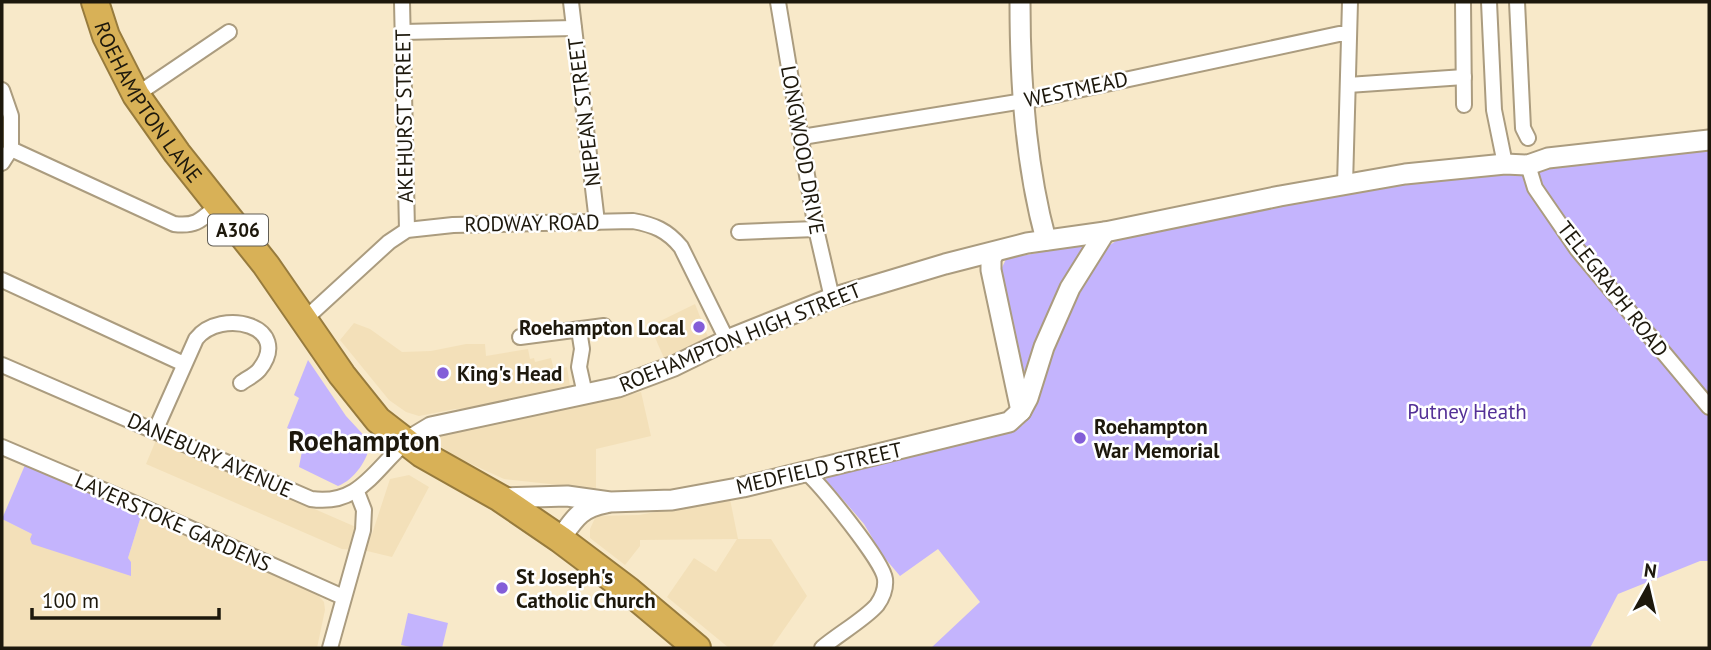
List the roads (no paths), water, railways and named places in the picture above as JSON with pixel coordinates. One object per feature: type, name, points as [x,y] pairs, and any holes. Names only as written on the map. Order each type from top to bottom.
[{"type":"highway","name":"ROEHAMPTON LANE","points":[[95,2],[106,36],[136,95],[177,153],[266,265],[359,398],[378,420],[438,464],[500,498],[560,539],[629,591],[697,648]]},
{"type":"street","name":"AKEHURST STREET","points":[[402,2],[407,230]]},
{"type":"street","name":"NEPEAN STREET","points":[[571,2],[597,222]]},
{"type":"street","name":"LONGWOOD DRIVE","points":[[778,2],[816,229],[832,298]]},
{"type":"street","points":[[1020,2],[1023,100],[1045,240]]},
{"type":"street","points":[[1345,185],[1350,2]]},
{"type":"street","points":[[1463,2],[1464,105]]},
{"type":"street","points":[[1489,2],[1494,110],[1505,164]]},
{"type":"street","points":[[1517,2],[1523,128],[1528,138]]},
{"type":"street","points":[[403,32],[574,28]]},
{"type":"street","points":[[136,95],[229,32]]},
{"type":"street","name":"WESTMEAD","points":[[802,137],[1023,100],[1349,34]]},
{"type":"street","points":[[1348,85],[1464,77]]},
{"type":"street","points":[[2,90],[11,116],[11,149],[2,163]]},
{"type":"street","points":[[1021,411],[990,270],[991,259],[995,253],[1045,240],[1105,232],[1405,174],[1505,164],[1528,165],[1548,158],[1709,140]]},
{"type":"street","points":[[11,149],[174,224],[189,226],[199,222],[218,205]]},
{"type":"street","name":"TELEGRAPH ROAD","points":[[1528,165],[1535,188],[1577,249],[1709,407]]},
{"type":"street","name":"RODWAY ROAD","points":[[305,319],[388,242],[407,230],[453,225],[633,221],[654,225],[670,234],[681,247],[727,340]]},
{"type":"street","points":[[739,232],[816,229]]},
{"type":"street","points":[[1021,411],[1028,398],[1044,347],[1070,288],[1105,232]]},
{"type":"street","name":"ROEHAMPTON HIGH STREET","points":[[406,442],[431,427],[618,387],[832,298],[945,264],[995,253]]},
{"type":"street","points":[[2,280],[184,364]]},
{"type":"street","points":[[155,431],[196,339],[205,330],[226,323],[250,326],[265,335],[267,347],[258,370],[241,383]]},
{"type":"street","points":[[520,337],[604,326]]},
{"type":"street","points":[[579,330],[582,349],[579,367],[585,394]]},
{"type":"street","name":"DANEBURY AVENUE","points":[[2,365],[311,499],[330,500],[356,492]]},
{"type":"street","name":"MEDFIELD STREET","points":[[500,498],[567,496],[610,502],[672,500],[743,487],[998,425],[1009,422],[1021,411]]},
{"type":"street","points":[[330,648],[365,518],[356,492],[406,442]]},
{"type":"street","name":"LAVERSTOKE GARDENS","points":[[2,447],[343,597]]},
{"type":"street","points":[[805,471],[841,513],[878,563],[885,579],[884,591],[876,605],[822,648]]},
{"type":"street","name":"MEDFIELD STREET","points":[[560,539],[579,513],[591,506],[610,502]]},
{"type":"place","name":"Roehampton Local","points":[[699,327]]},
{"type":"place","name":"King's Head","points":[[443,373]]},
{"type":"place","name":"Roehampton War Memorial","points":[[1080,438]]},
{"type":"place","name":"St Joseph's Catholic Church","points":[[502,588]]},
{"type":"district","name":"Roehampton","points":[[364,440]]},
{"type":"park label","name":"Putney Heath","points":[[1467,411]]}]
